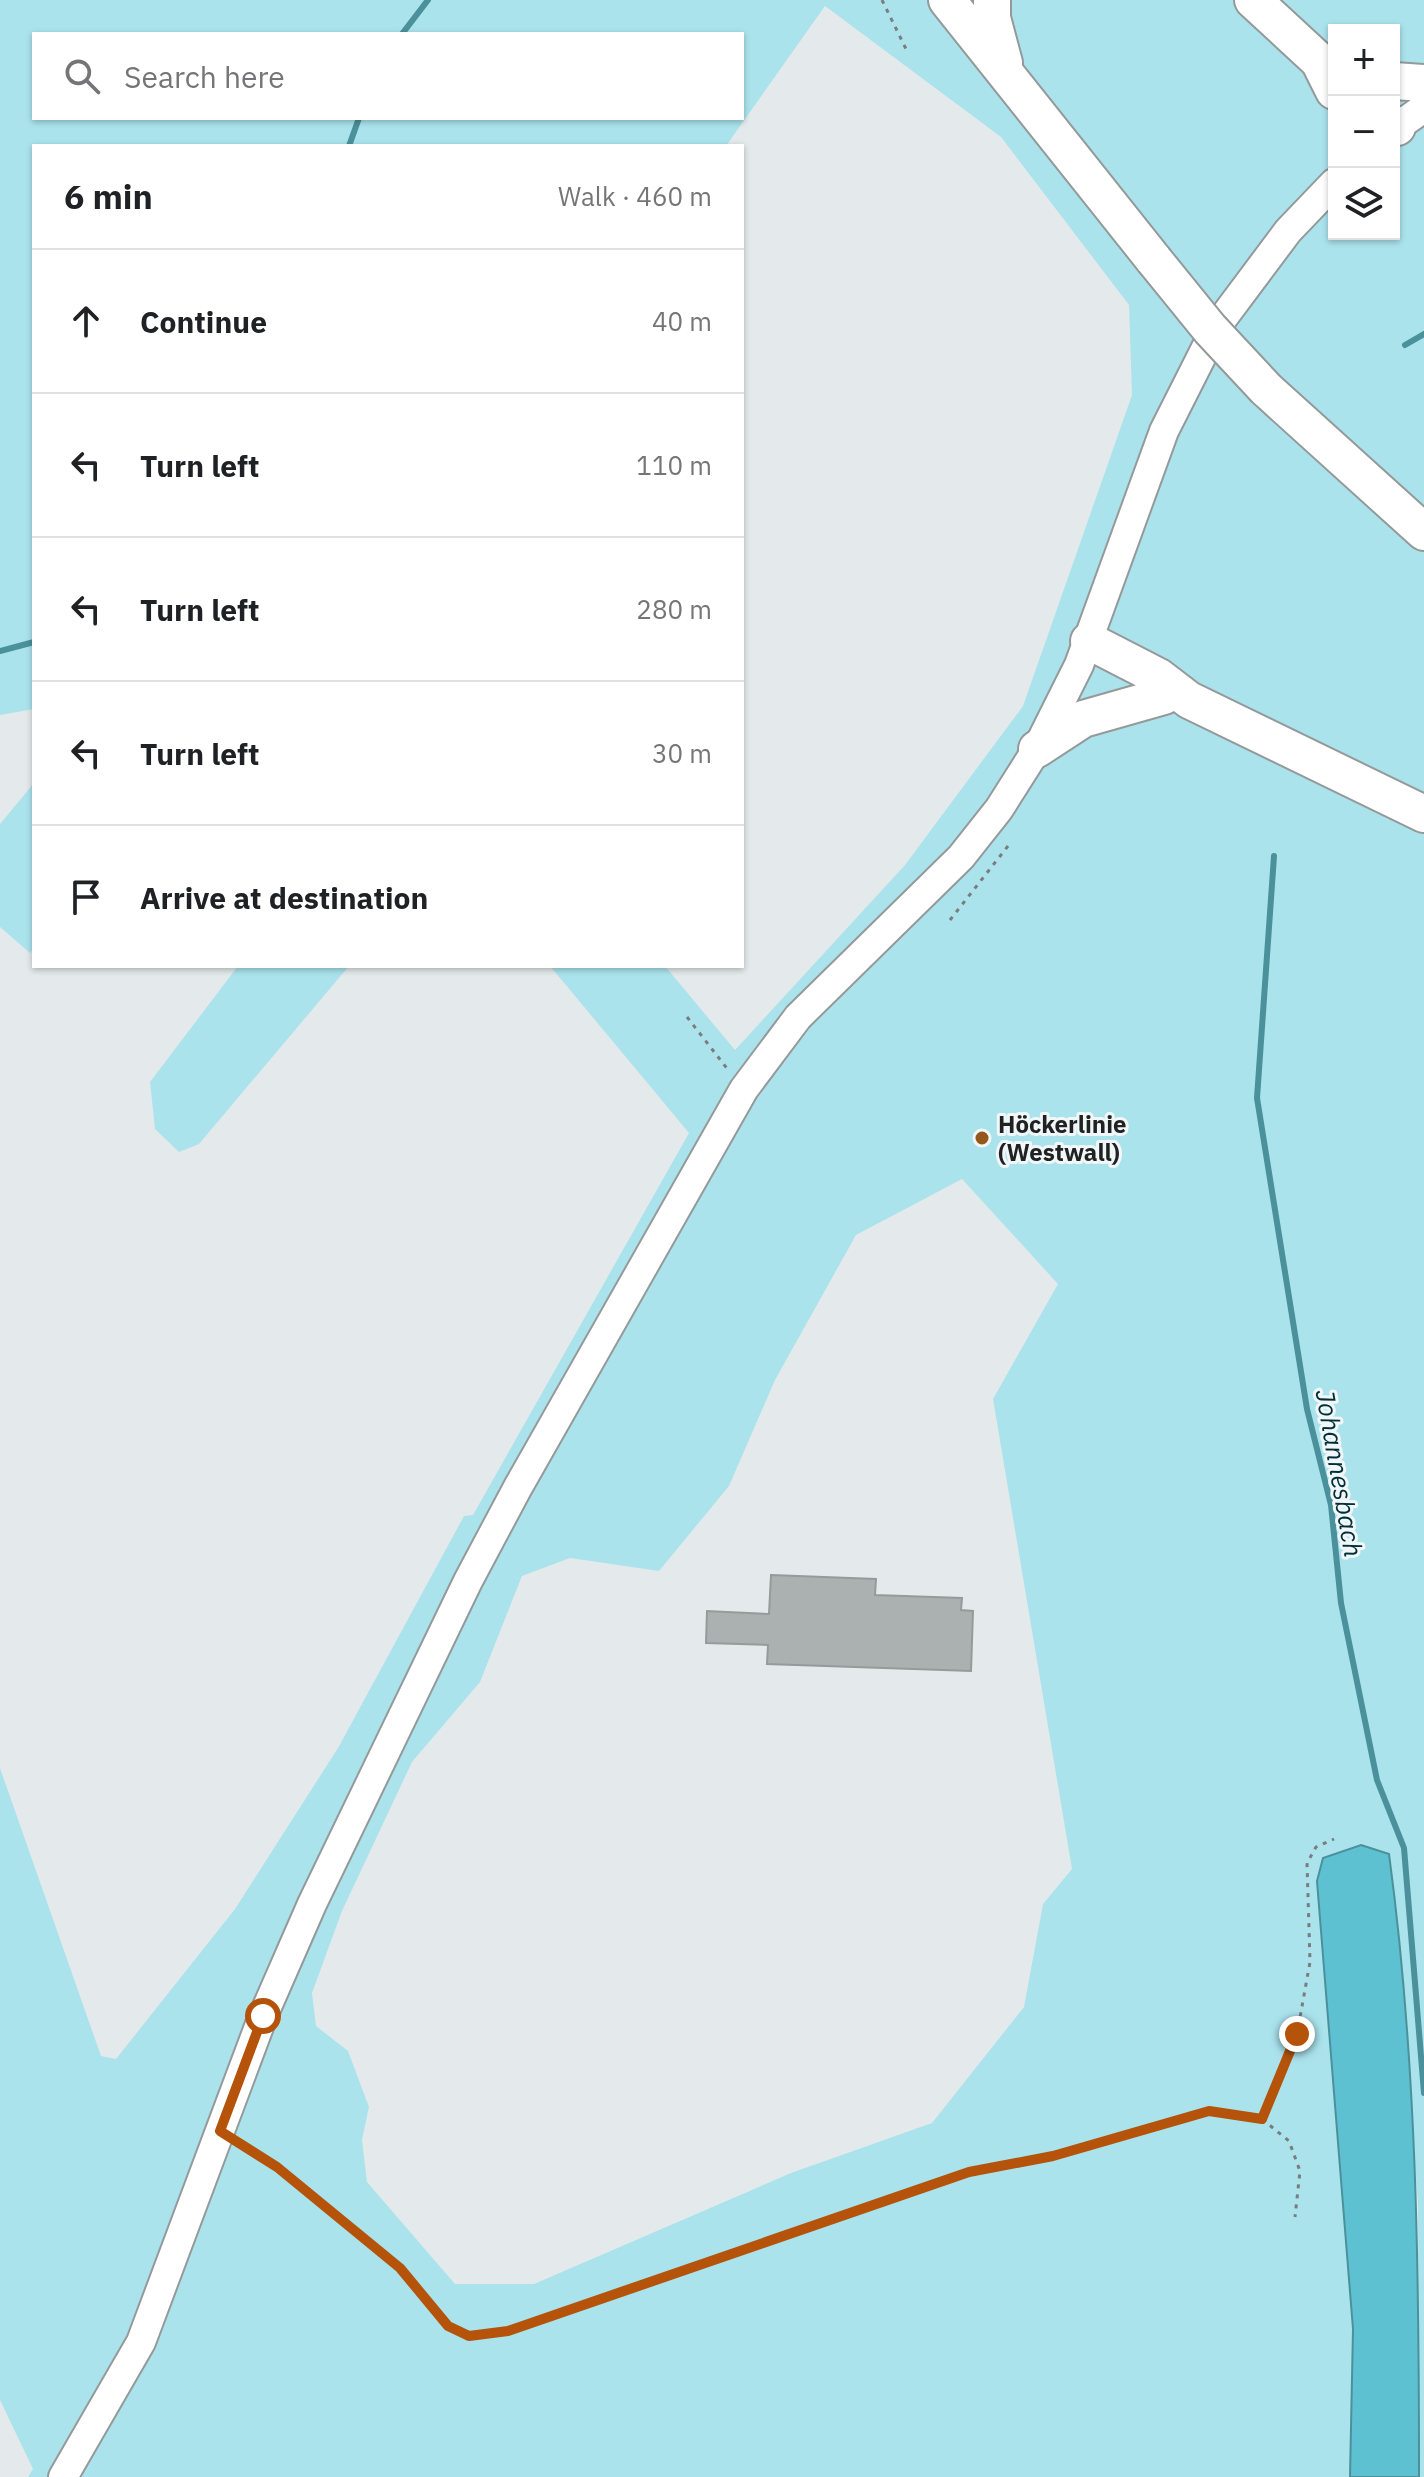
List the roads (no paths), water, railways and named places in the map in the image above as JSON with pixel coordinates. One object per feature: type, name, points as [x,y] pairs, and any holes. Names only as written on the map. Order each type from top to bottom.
[{"type":"highway","points":[[947,0],[1210,329],[1266,389],[1424,532]]},
{"type":"highway","points":[[992,0],[992,18],[1009,80]]},
{"type":"highway","points":[[1253,0],[1328,72]]},
{"type":"highway","points":[[1400,81],[1424,83]]},
{"type":"highway","points":[[1084,653],[1424,814]]},
{"type":"highway","points":[[1037,749],[1083,719],[1176,698]]},
{"type":"main road","points":[[63,2477],[141,2342],[263,2016],[312,1904],[468,1581],[744,1089],[798,1017],[961,857],[999,809],[1037,749],[1084,653],[1164,431],[1217,326],[1288,231],[1328,189]]},
{"type":"waterway","points":[[404,32],[428,0]]},
{"type":"waterway","points":[[350,144],[358,120]]},
{"type":"waterway","name":"Johannesbach","points":[[1405,345],[1424,334]]},
{"type":"waterway","points":[[0,651],[32,643]]},
{"type":"waterway","name":"Johannesbach","points":[[1274,856],[1257,1098],[1307,1409],[1331,1505],[1341,1603],[1377,1780],[1404,1848],[1424,2093]]},
{"type":"place","name":"Höckerlinie (Westwall)","points":[[982,1138]]}]
